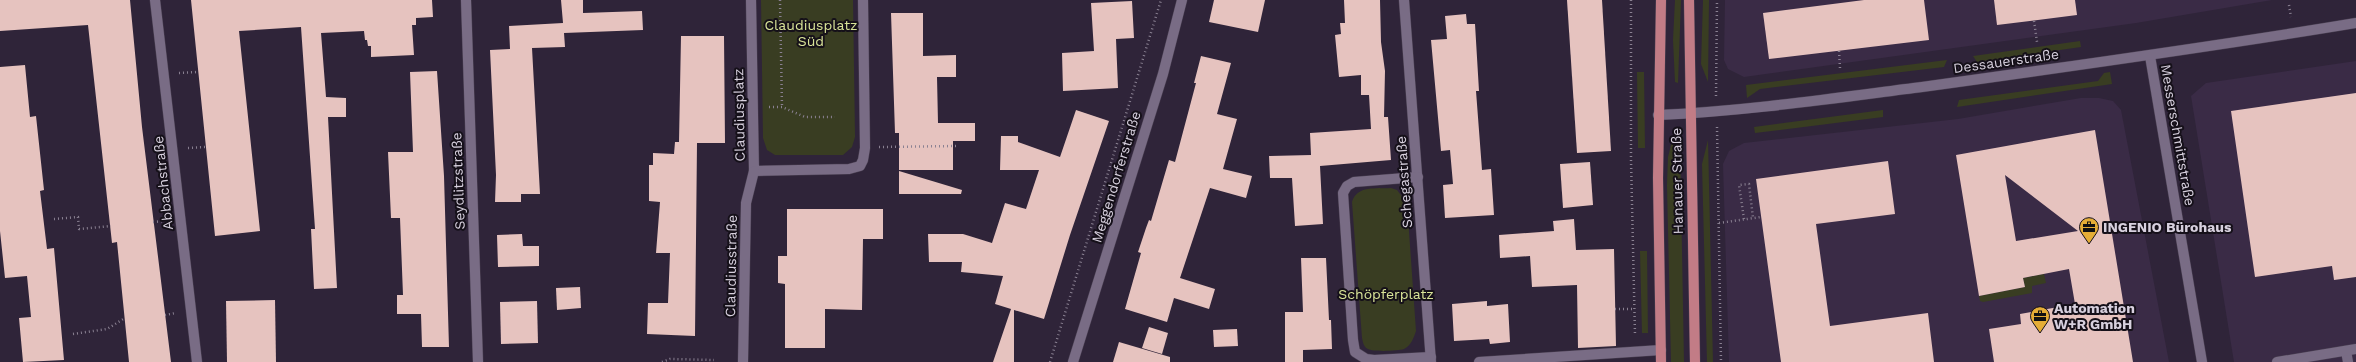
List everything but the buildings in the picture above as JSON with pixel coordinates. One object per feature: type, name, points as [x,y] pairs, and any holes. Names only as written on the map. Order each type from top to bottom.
[{"type":"main road","name":"Hanauer Straße","points":[[1661,0],[1658,116],[1661,362]]},
{"type":"main road","name":"Hanauer Straße","points":[[1689,0],[1689,114],[1695,362]]},
{"type":"street","name":"Abbachstraße","points":[[155,0],[197,362]]},
{"type":"street","name":"Seydlitzstraße","points":[[466,0],[478,362]]},
{"type":"street","name":"Claudiusplatz","points":[[751,0],[754,172],[849,169],[860,166],[863,160],[866,136],[863,0]]},
{"type":"street","name":"Meggendorferstraße","points":[[1073,362],[1163,74],[1182,0]]},
{"type":"street","name":"Schegastraße","points":[[1404,0],[1431,359]]},
{"type":"street","name":"Dessauerstraße","points":[[1658,116],[1717,112],[2150,56],[2356,23]]},
{"type":"street","name":"Messerschmittstraße","points":[[2150,56],[2202,362]]},
{"type":"street","name":"Claudiusstraße","points":[[743,362],[746,203],[754,172]]},
{"type":"street","points":[[1418,177],[1354,182],[1347,186],[1343,192],[1352,332],[1355,352],[1366,360],[1431,359]]},
{"type":"street","points":[[1479,362],[1661,350]]},
{"type":"street","points":[[2277,362],[2351,350],[2348,362]]},
{"type":"path","points":[[780,0],[782,107],[805,117],[835,117]]},
{"type":"path","points":[[1050,362],[1161,0]]},
{"type":"path","points":[[1631,0],[1631,160],[1635,351]]},
{"type":"path","points":[[1717,0],[1717,112],[1721,362]]},
{"type":"path","points":[[2289,5],[2292,22]]},
{"type":"path","points":[[2034,21],[2037,42]]},
{"type":"path","points":[[1838,51],[1840,68]]},
{"type":"path","points":[[881,147],[957,146]]},
{"type":"path","points":[[186,148],[206,147]]},
{"type":"path","points":[[1744,219],[1739,185],[1749,184],[1753,218]]},
{"type":"path","points":[[54,219],[78,217],[78,229],[111,226]]},
{"type":"path","points":[[1719,223],[1761,217]]},
{"type":"path","points":[[1616,309],[1634,309]]},
{"type":"path","points":[[73,334],[107,329],[125,318]]},
{"type":"path","points":[[662,362],[670,359],[714,360]]},
{"type":"shaded area","points":[[1725,0],[2272,0],[2136,23],[1744,77],[1728,69],[1724,60]]},
{"type":"shaded area","points":[[2356,61],[2356,362],[2234,362],[2191,96],[2206,83]]},
{"type":"shaded area","points":[[2081,98],[2099,98],[2113,101],[2121,110],[2169,362],[1729,362],[1723,164],[1729,151],[1744,143],[1958,119]]},
{"type":"green space","name":"Claudiusplatz Süd","points":[[761,0],[853,0],[855,137],[852,147],[843,155],[775,155],[767,150],[763,138]]},
{"type":"green space","points":[[1675,0],[1681,0],[1678,83],[1675,82],[1673,40]]},
{"type":"green space","points":[[1703,0],[1709,0],[1708,82],[1701,64]]},
{"type":"green space","points":[[2080,41],[2081,47],[1977,62],[1973,56]]},
{"type":"green space","points":[[1947,60],[1944,67],[1760,89],[1747,98],[1746,85]]},
{"type":"green space","points":[[1637,72],[1644,72],[1645,148],[1638,148]]},
{"type":"green space","points":[[2110,72],[2112,84],[1957,107],[1959,100],[2098,81],[2104,73]]},
{"type":"green space","points":[[1883,110],[1883,117],[1755,133],[1754,127]]},
{"type":"green space","points":[[1674,133],[1678,134],[1680,138],[1684,362],[1671,362],[1667,185],[1668,157]]},
{"type":"green space","points":[[1708,140],[1713,362],[1707,362],[1702,164]]},
{"type":"green space","name":"Schöpferplatz","points":[[1373,188],[1391,188],[1397,190],[1407,203],[1416,331],[1410,344],[1404,349],[1375,351],[1366,347],[1362,338],[1352,202],[1354,197],[1363,190]]},
{"type":"green space","points":[[1640,251],[1647,251],[1648,333],[1642,333]]},
{"type":"green space","points":[[2044,274],[2046,283],[2032,286],[2032,293],[1983,302],[1980,301],[1979,296],[2025,287],[2023,278]]},
{"type":"place","name":"INGENIO Bürohaus","points":[[2089,244]]},
{"type":"place","name":"Automation W+R GmbH","points":[[2040,333]]}]
